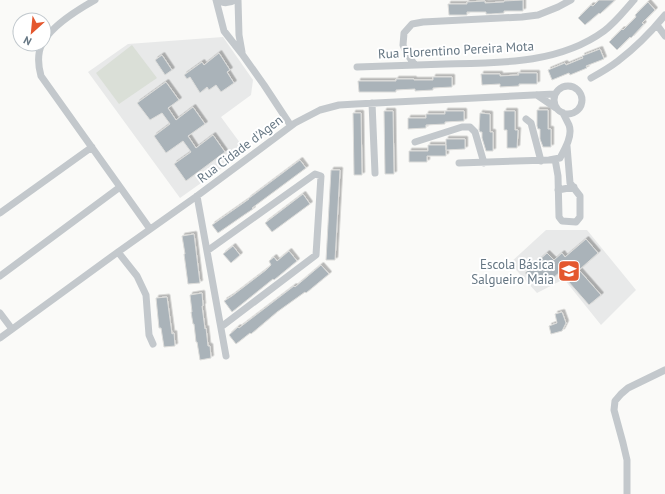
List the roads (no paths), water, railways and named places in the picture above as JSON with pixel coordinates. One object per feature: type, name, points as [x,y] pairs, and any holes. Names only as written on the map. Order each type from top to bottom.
[{"type":"street","points":[[52,32],[81,7],[95,0]]},
{"type":"street","points":[[217,0],[227,3],[236,0],[242,54]]},
{"type":"street","points":[[217,0],[224,31],[264,85],[291,126]]},
{"type":"street","points":[[415,65],[406,54],[403,45],[404,33],[412,24],[423,22],[538,15],[571,0]]},
{"type":"street","name":"Rua Florentino Pereira Mota","points":[[357,67],[467,64],[515,61],[550,56],[579,46],[605,31],[634,0]]},
{"type":"street","points":[[591,78],[618,62],[644,39],[665,15]]},
{"type":"street","points":[[657,25],[665,36]]},
{"type":"street","points":[[40,52],[38,66],[41,76],[150,229]]},
{"type":"street","points":[[556,108],[554,103],[555,94],[562,87],[572,87],[580,92],[582,104],[569,126]]},
{"type":"street","points":[[537,94],[562,113],[569,126],[570,132],[567,146],[570,183],[580,196],[580,216],[576,222],[562,221],[559,217],[558,176],[555,159]]},
{"type":"street","name":"Rua Cidade d'Agen","points":[[0,338],[198,196],[291,126],[320,110],[340,105],[555,94]]},
{"type":"street","points":[[372,103],[375,173]]},
{"type":"street","points":[[562,113],[571,114],[578,110]]},
{"type":"street","points":[[526,119],[531,123],[541,161]]},
{"type":"street","points":[[415,142],[462,127],[470,127],[475,132],[484,162]]},
{"type":"street","points":[[459,163],[541,161],[555,159],[560,158],[567,146]]},
{"type":"street","points":[[0,213],[92,147]]},
{"type":"street","points":[[207,251],[315,174],[322,176],[316,255],[220,327]]},
{"type":"street","points":[[0,276],[120,187]]},
{"type":"street","points":[[558,190],[574,187]]},
{"type":"street","points":[[198,196],[226,356]]},
{"type":"street","points":[[118,252],[137,276],[146,295],[148,335],[153,344]]},
{"type":"street","points":[[0,312],[12,329]]},
{"type":"street","points":[[627,494],[624,443],[614,410],[616,401],[628,388],[665,370]]},
{"type":"place","name":"Escola Básica Salgueiro Maia","points":[[569,271]]}]
